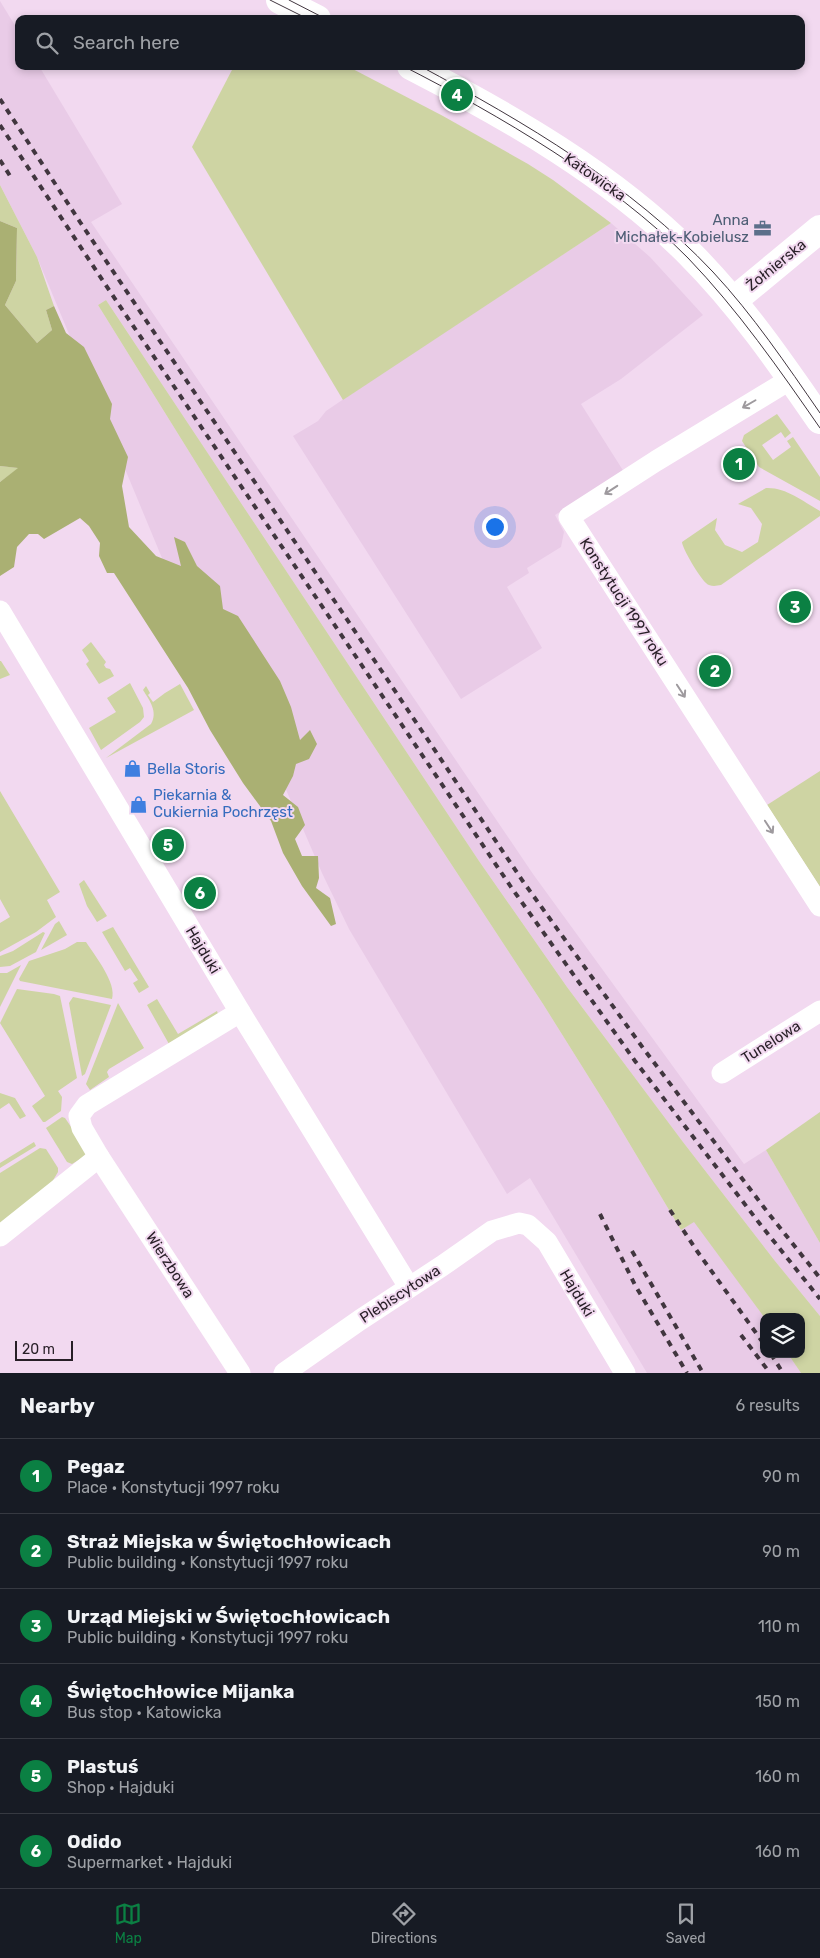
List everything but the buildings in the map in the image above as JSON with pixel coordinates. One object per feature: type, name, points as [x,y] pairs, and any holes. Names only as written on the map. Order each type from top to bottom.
[{"type":"street","points":[[280,0],[310,15]]},
{"type":"street","name":"Katowicka","points":[[418,70],[494,111],[604,182],[670,236],[690,254],[733,300],[820,420]]},
{"type":"street","name":"Żołnierska","points":[[733,300],[820,229]]},
{"type":"street","name":"Konstytucji 1997 roku","points":[[791,379],[656,461],[569,518],[820,906]]},
{"type":"street","name":"Hajduki","points":[[0,611],[240,1012],[409,1287]]},
{"type":"street","name":"Tunelowa","points":[[722,1074],[820,1011]]},
{"type":"street","name":"Wierzbowa","points":[[240,1012],[87,1105],[79,1116],[80,1122],[99,1157],[240,1373]]},
{"type":"street","points":[[0,1236],[99,1157]]},
{"type":"street","name":"Hajduki","points":[[519,1223],[528,1225],[547,1242],[625,1373]]},
{"type":"street","name":"Plebiscytowa","points":[[284,1373],[492,1231],[519,1223]]},
{"type":"shaded area","points":[[0,1],[15,25],[15,70],[41,70],[122,204],[91,222],[533,874],[744,1164],[766,1150],[820,1243],[820,1316],[683,1142],[567,987],[479,861],[106,300],[98,305],[339,693],[543,1004],[681,1230],[694,1221],[761,1313],[760,1358],[791,1358],[801,1373],[647,1373],[530,1178],[507,1194],[349,929],[322,873],[284,785],[197,628],[162,558],[37,257],[0,185]]},
{"type":"shaded area","points":[[611,223],[650,257],[703,315],[621,379],[581,404],[624,472],[555,515],[564,532],[561,547],[527,568],[529,573],[507,587],[542,648],[461,699],[293,436],[318,421],[326,411],[366,384]]},
{"type":"green space","points":[[232,70],[355,70],[443,116],[528,164],[611,223],[343,400],[192,147]]},
{"type":"green space","points":[[0,185],[37,257],[54,306],[46,310],[52,330],[37,343],[5,305],[16,281],[17,228],[0,221]]},
{"type":"green space","points":[[0,221],[17,228],[16,281],[5,305],[37,343],[52,330],[46,310],[54,306],[66,333],[84,347],[112,404],[110,419],[128,457],[122,486],[129,527],[156,556],[181,566],[174,537],[185,542],[197,566],[220,586],[223,609],[238,616],[280,681],[291,707],[300,740],[310,730],[317,744],[309,759],[296,764],[293,776],[283,795],[298,807],[305,825],[295,839],[302,856],[318,856],[319,878],[316,888],[330,898],[336,924],[331,926],[302,886],[283,853],[271,821],[243,783],[210,730],[188,688],[114,573],[107,573],[99,556],[100,543],[89,526],[80,518],[44,539],[38,534],[29,534],[17,547],[14,567],[0,576],[0,482],[18,468],[0,466]]},
{"type":"green space","points":[[106,300],[479,861],[567,987],[683,1142],[820,1316],[820,1373],[801,1373],[791,1358],[805,1358],[805,1313],[761,1313],[694,1222],[681,1230],[543,1004],[339,693],[98,305]]},
{"type":"green space","points":[[777,414],[791,433],[785,438],[781,432],[762,445],[773,460],[791,447],[787,441],[793,437],[820,477],[820,501],[759,467],[742,441],[744,435]]},
{"type":"green space","points":[[0,466],[19,468],[0,482]]},
{"type":"green space","points":[[766,488],[781,490],[794,496],[820,511],[820,516],[721,585],[713,586],[708,584],[703,580],[692,563],[682,542],[717,518],[715,530],[725,545],[742,552],[758,542],[762,524],[751,508],[738,504]]},
{"type":"green space","points":[[91,642],[106,662],[104,665],[106,668],[110,669],[114,676],[99,684],[86,664],[89,661],[82,650]]},
{"type":"green space","points":[[0,661],[10,675],[0,679]]},
{"type":"green space","points":[[130,683],[143,708],[144,717],[140,722],[101,750],[89,728],[116,712],[107,698]]},
{"type":"green space","points":[[180,684],[194,710],[106,758],[151,724],[154,715],[150,702],[143,690],[146,686],[150,693],[148,695],[153,702]]},
{"type":"green space","points":[[820,771],[820,887],[767,805]]},
{"type":"green space","points":[[0,791],[60,892],[47,900],[56,917],[36,932],[0,952],[0,923],[10,917],[0,899]]},
{"type":"green space","points":[[84,880],[107,916],[97,922],[87,906],[79,884]]},
{"type":"green space","points":[[59,921],[67,935],[41,950],[55,924]]},
{"type":"green space","points":[[113,927],[149,987],[139,993],[133,983],[138,980],[130,968],[125,971],[102,932]]},
{"type":"green space","points":[[43,932],[45,933],[36,952],[10,966],[0,967],[0,956],[13,951]]},
{"type":"green space","points":[[77,942],[86,942],[100,962],[111,985],[112,999],[20,981],[19,979],[29,961],[65,949]]},
{"type":"green space","points":[[21,965],[0,1007],[0,973],[7,973]]},
{"type":"green space","points":[[17,989],[60,996],[77,1078],[58,1091],[62,1097],[61,1111],[45,1122],[43,1122],[32,1106],[45,1096],[0,1023]]},
{"type":"green space","points":[[73,997],[111,1005],[85,1074],[82,1076],[69,1003]]},
{"type":"green space","points":[[157,999],[178,1034],[217,1011],[218,1014],[169,1044],[147,1005]]},
{"type":"green space","points":[[118,1003],[144,1048],[109,1069],[107,1072],[109,1077],[90,1090],[86,1084]]},
{"type":"green space","points":[[0,1093],[15,1098],[26,1116],[20,1119],[9,1103],[0,1109]]},
{"type":"green space","points":[[820,1112],[820,1243],[766,1150]]},
{"type":"green space","points":[[62,1117],[65,1118],[85,1147],[87,1155],[72,1164],[67,1162],[46,1128]]},
{"type":"green space","points":[[34,1142],[36,1146],[0,1168],[0,1163]]},
{"type":"green space","points":[[40,1148],[46,1149],[58,1168],[58,1172],[52,1182],[0,1225],[0,1173]]},
{"type":"tram line","points":[[270,0],[300,15]]},
{"type":"tram line","points":[[289,0],[318,15]]},
{"type":"tram line","points":[[411,70],[477,106],[553,152],[590,176],[658,230],[688,258],[724,298],[820,428]]},
{"type":"tram line","points":[[427,70],[499,110],[575,157],[612,183],[681,240],[742,305],[820,413]]},
{"type":"railway","points":[[0,99],[80,222],[522,880],[643,1048],[820,1278]]},
{"type":"railway","points":[[0,125],[511,887],[635,1061],[820,1299]]},
{"type":"railway","points":[[0,160],[12,179]]},
{"type":"railway","points":[[670,1210],[760,1338]]},
{"type":"railway","points":[[600,1214],[635,1285],[687,1373]]},
{"type":"railway","points":[[632,1251],[703,1373]]},
{"type":"railway","points":[[741,1335],[770,1373]]},
{"type":"railway","points":[[774,1358],[783,1373]]},
{"type":"place","name":"Świętochłowice Mijanka","points":[[457,95]]},
{"type":"place","name":"Anna Michałek-Kobielusz","points":[[763,229]]},
{"type":"place","name":"Pegaz","points":[[739,464]]},
{"type":"place","name":"Urząd Miejski w Świętochłowicach","points":[[795,607]]},
{"type":"place","name":"Straż Miejska w Świętochłowicach","points":[[715,671]]},
{"type":"place","name":"Bella Storis","points":[[133,769]]},
{"type":"place","name":"Piekarnia & Cukiernia Pochrzęst","points":[[139,804]]},
{"type":"place","name":"Plastuś","points":[[168,845]]},
{"type":"place","name":"Odido","points":[[200,893]]}]
